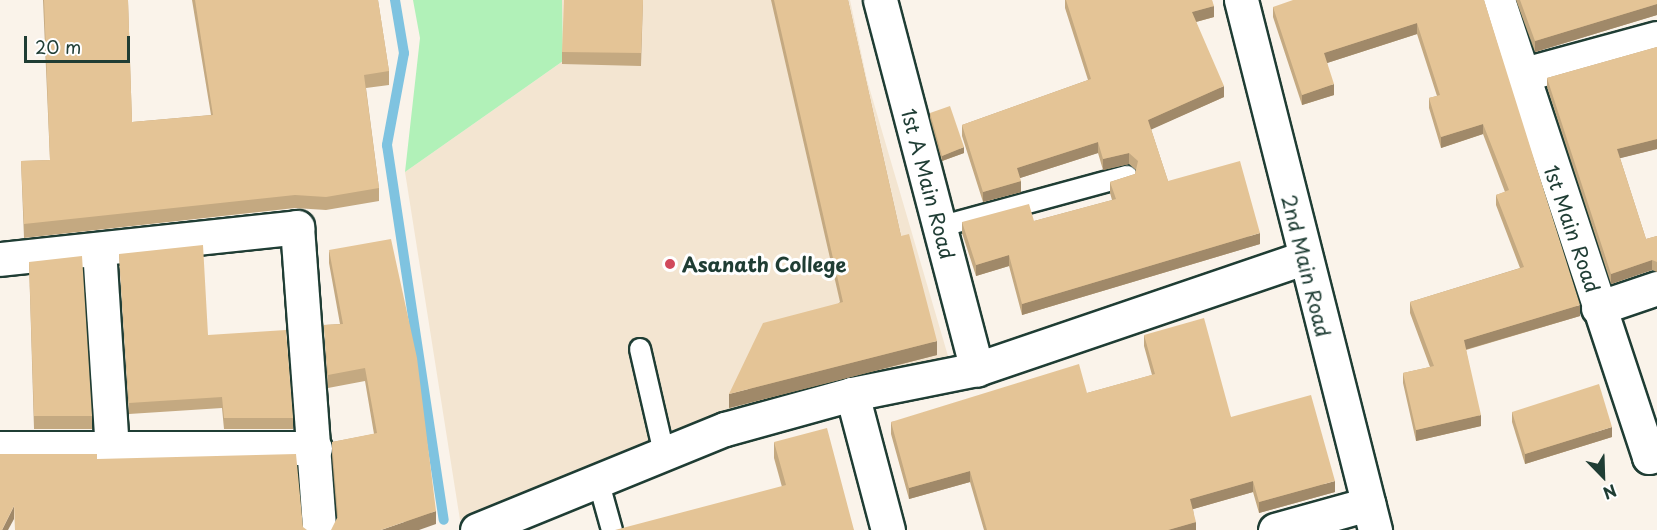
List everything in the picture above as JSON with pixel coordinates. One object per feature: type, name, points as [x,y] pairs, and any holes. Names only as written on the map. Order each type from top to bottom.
[{"type":"street","name":"1st A Main Road","points":[[880,0],[977,369]]},
{"type":"street","name":"2nd Main Road","points":[[1241,0],[1303,258],[1372,517]]},
{"type":"street","name":"1st Main Road","points":[[1498,0],[1598,308],[1653,456]]},
{"type":"street","points":[[1521,75],[1657,38]]},
{"type":"street","points":[[0,260],[297,226],[315,448],[319,530]]},
{"type":"street","points":[[99,249],[112,448]]},
{"type":"street","points":[[477,530],[725,429],[852,394],[977,369],[1303,258]]},
{"type":"street","points":[[1598,308],[1657,288]]},
{"type":"street","points":[[852,394],[888,530]]},
{"type":"street","points":[[0,448],[315,448]]},
{"type":"street","points":[[1275,530],[1372,517]]},
{"type":"lane","points":[[939,227],[1127,176]]},
{"type":"lane","points":[[640,349],[664,453]]},
{"type":"lane","points":[[598,480],[612,530]]},
{"type":"shaded area","name":"Asanath College","points":[[562,0],[850,0],[867,80],[948,356],[699,424],[460,520],[405,172],[563,61]]},
{"type":"green space","points":[[413,0],[562,0],[563,61],[405,172],[420,38]]},
{"type":"building","points":[[44,0],[128,0],[132,122],[213,115],[195,0],[378,0],[389,71],[364,75],[379,188],[326,197],[295,195],[24,224],[21,161],[50,160]]},
{"type":"building","points":[[564,0],[643,0],[641,53],[562,52]]},
{"type":"building","points":[[774,0],[848,0],[901,236],[909,234],[937,341],[729,394],[763,323],[843,302]]},
{"type":"building","points":[[1066,0],[1212,0],[1214,6],[1192,12],[1224,86],[1148,120],[1168,181],[1240,161],[1260,233],[1022,304],[1009,255],[976,265],[962,222],[1029,204],[1034,221],[1116,199],[1110,182],[1135,174],[1138,161],[1129,153],[1103,159],[1098,142],[1017,168],[1021,181],[983,192],[962,125],[1091,79]]},
{"type":"building","points":[[1293,0],[1484,0],[1580,305],[1464,340],[1481,415],[1416,430],[1403,373],[1434,366],[1410,302],[1524,267],[1496,195],[1509,190],[1483,124],[1441,137],[1429,98],[1440,95],[1417,23],[1324,53],[1334,84],[1302,95],[1273,7]]},
{"type":"building","points":[[1520,0],[1657,0],[1657,4],[1535,41]]},
{"type":"building","points":[[1657,47],[1657,139],[1617,149],[1646,239],[1657,236],[1657,262],[1652,260],[1611,274],[1547,78]]},
{"type":"building","points":[[950,106],[964,147],[942,156],[930,113]]},
{"type":"building","points":[[391,239],[417,358],[436,511],[381,530],[331,530],[338,516],[332,442],[377,433],[365,368],[328,375],[324,325],[343,324],[329,250]]},
{"type":"building","points":[[203,245],[208,335],[286,330],[293,418],[224,418],[222,397],[129,403],[119,254]]},
{"type":"building","points":[[82,256],[92,416],[34,416],[29,262]]},
{"type":"building","points":[[1204,318],[1231,417],[1311,395],[1335,481],[1259,502],[1253,481],[1190,499],[1196,522],[1168,530],[987,530],[970,471],[909,488],[891,422],[1079,364],[1087,393],[1155,374],[1144,335]]},
{"type":"building","points":[[1599,384],[1612,427],[1525,454],[1512,412]]},
{"type":"building","points":[[827,428],[854,530],[615,530],[786,485],[774,442]]},
{"type":"building","points":[[0,454],[97,454],[97,459],[296,454],[303,527],[307,530],[15,530],[14,506],[0,530]]},
{"type":"waterway","points":[[395,0],[404,53],[387,145],[444,520]]},
{"type":"place","name":"Asanath College","points":[[670,264]]}]
